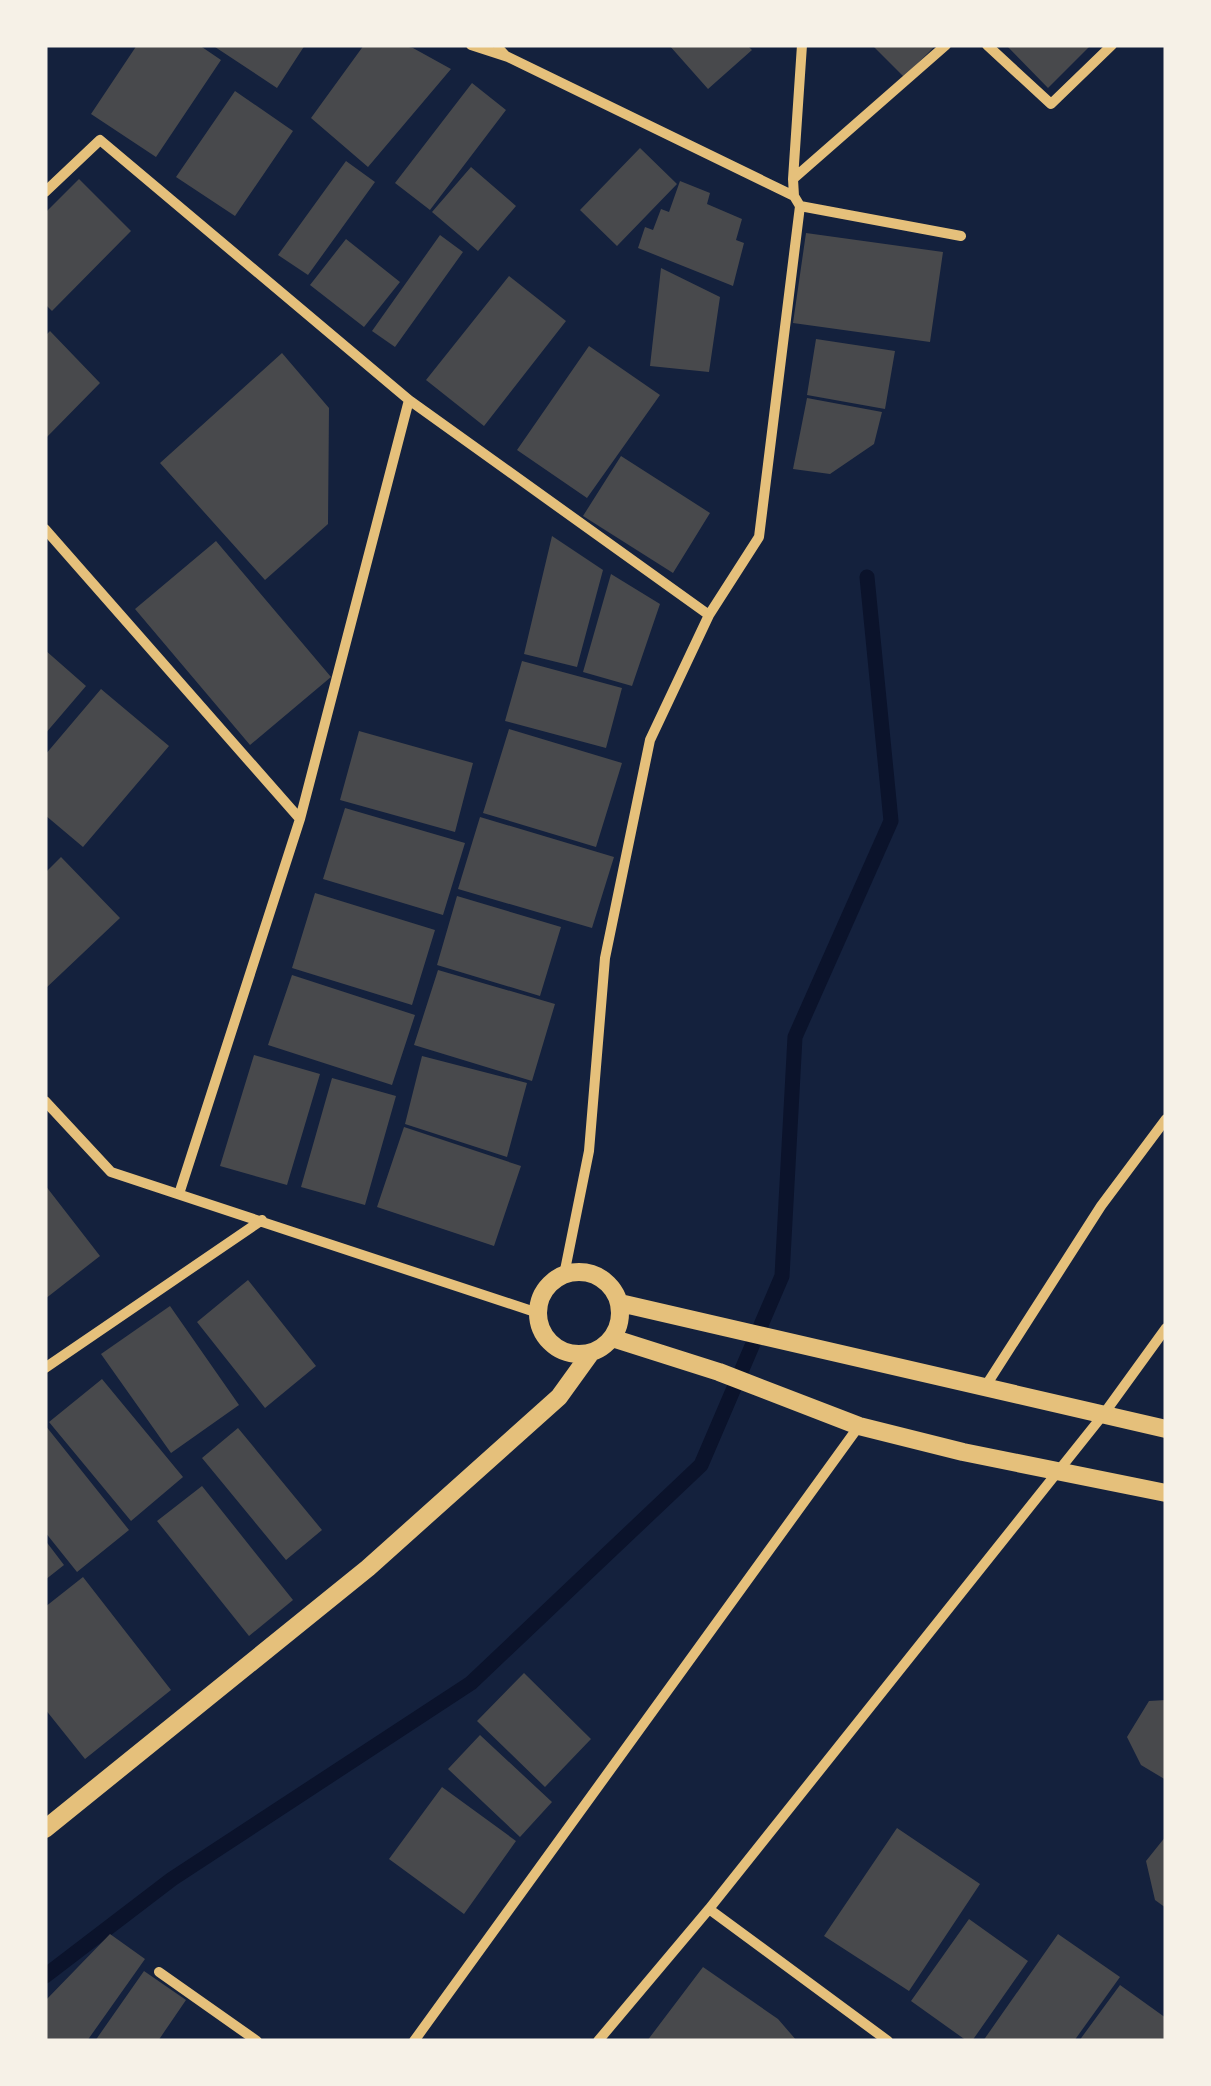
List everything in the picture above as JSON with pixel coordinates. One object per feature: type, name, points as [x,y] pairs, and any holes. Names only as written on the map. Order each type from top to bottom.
[{"type":"street","points":[[470,45],[508,57],[797,201],[961,236]]},
{"type":"street","points":[[564,1275],[589,1151],[605,958],[650,740],[709,615],[759,537],[797,201],[793,180],[802,45]]},
{"type":"street","points":[[793,180],[946,45]]},
{"type":"street","points":[[987,45],[1050,104],[1112,45]]},
{"type":"street","points":[[45,192],[100,140],[410,400],[709,615]]},
{"type":"street","points":[[179,1194],[300,820],[410,400]]},
{"type":"street","points":[[45,529],[300,820]]},
{"type":"street","points":[[45,1102],[111,1172],[538,1313]]},
{"type":"street","points":[[985,1388],[1101,1206],[1166,1120]]},
{"type":"street","points":[[45,1368],[262,1220]]},
{"type":"street","points":[[586,1272],[600,1276],[620,1303],[620,1326],[602,1348],[590,1354],[577,1356],[565,1352],[544,1337],[538,1313],[540,1300],[547,1287],[564,1275],[586,1272]]},
{"type":"street","points":[[620,1303],[1166,1429]]},
{"type":"street","points":[[598,2041],[1058,1471],[1166,1328]]},
{"type":"street","points":[[612,1338],[719,1372],[860,1426],[963,1452],[1166,1494]]},
{"type":"street","points":[[45,1829],[368,1568],[559,1397],[590,1354]]},
{"type":"street","points":[[414,2041],[860,1426]]},
{"type":"street","points":[[709,1908],[888,2041]]},
{"type":"street","points":[[160,1972],[257,2041]]},
{"type":"lane","points":[[497,45],[508,57]]},
{"type":"building","points":[[137,45],[199,45],[221,60],[156,157],[91,114]]},
{"type":"building","points":[[212,45],[305,45],[277,88]]},
{"type":"building","points":[[364,45],[413,48],[451,69],[368,167],[311,118]]},
{"type":"building","points":[[669,45],[747,45],[752,50],[708,89]]},
{"type":"building","points":[[872,45],[936,45],[904,77]]},
{"type":"building","points":[[1006,45],[1091,45],[1048,88]]},
{"type":"building","points":[[472,83],[506,110],[430,210],[395,183]]},
{"type":"building","points":[[235,91],[293,131],[235,216],[176,177]]},
{"type":"building","points":[[640,148],[677,184],[617,246],[580,210]]},
{"type":"building","points":[[346,161],[375,182],[308,275],[278,255]]},
{"type":"building","points":[[471,167],[516,206],[478,251],[432,212]]},
{"type":"building","points":[[79,179],[131,231],[52,311],[45,304],[45,213]]},
{"type":"building","points":[[680,181],[710,193],[707,204],[742,219],[736,240],[744,243],[733,286],[638,248],[645,227],[653,230],[661,209],[669,212]]},
{"type":"building","points":[[806,233],[943,252],[930,342],[793,323]]},
{"type":"building","points":[[440,235],[463,252],[395,347],[372,331]]},
{"type":"building","points":[[346,239],[400,282],[364,327],[310,285]]},
{"type":"building","points":[[661,268],[720,297],[709,372],[650,366]]},
{"type":"building","points":[[509,276],[566,321],[484,426],[426,380]]},
{"type":"building","points":[[50,331],[100,383],[45,439],[45,336]]},
{"type":"building","points":[[816,339],[895,351],[885,409],[807,395]]},
{"type":"building","points":[[589,346],[660,395],[587,498],[517,450]]},
{"type":"building","points":[[282,353],[329,408],[328,524],[265,580],[160,463]]},
{"type":"building","points":[[807,398],[882,412],[874,444],[830,474],[793,469]]},
{"type":"building","points":[[621,456],[710,513],[673,573],[583,516]]},
{"type":"building","points":[[552,536],[603,570],[577,667],[524,654]]},
{"type":"building","points":[[216,541],[331,677],[250,745],[135,609]]},
{"type":"building","points":[[611,574],[660,604],[632,686],[583,672]]},
{"type":"building","points":[[45,650],[86,686],[45,734]]},
{"type":"building","points":[[522,661],[622,688],[606,748],[505,721]]},
{"type":"building","points":[[101,689],[169,746],[83,847],[45,815],[45,755]]},
{"type":"building","points":[[509,729],[622,763],[596,847],[483,813]]},
{"type":"building","points":[[359,731],[473,763],[455,832],[340,800]]},
{"type":"building","points":[[345,808],[465,843],[443,915],[323,879]]},
{"type":"building","points":[[480,817],[614,857],[592,928],[458,889]]},
{"type":"building","points":[[61,857],[120,918],[45,989],[45,873]]},
{"type":"building","points":[[315,893],[435,930],[412,1005],[292,968]]},
{"type":"building","points":[[457,896],[561,927],[540,996],[437,965]]},
{"type":"building","points":[[438,970],[555,1004],[532,1081],[414,1045]]},
{"type":"building","points":[[292,975],[415,1015],[392,1085],[268,1045]]},
{"type":"building","points":[[254,1055],[320,1074],[287,1185],[220,1166]]},
{"type":"building","points":[[422,1056],[527,1083],[507,1157],[405,1124]]},
{"type":"building","points":[[332,1078],[396,1096],[365,1205],[301,1187]]},
{"type":"building","points":[[404,1127],[521,1166],[494,1246],[377,1207]]},
{"type":"building","points":[[45,1185],[100,1256],[45,1299]]},
{"type":"building","points":[[248,1280],[316,1366],[265,1408],[197,1322]]},
{"type":"building","points":[[170,1306],[239,1405],[171,1453],[101,1354]]},
{"type":"building","points":[[102,1379],[183,1477],[131,1521],[49,1422]]},
{"type":"building","points":[[45,1425],[129,1530],[77,1572],[45,1532]]},
{"type":"building","points":[[238,1428],[322,1530],[286,1560],[202,1458]]},
{"type":"building","points":[[202,1486],[293,1600],[249,1636],[157,1521]]},
{"type":"building","points":[[45,1540],[64,1565],[45,1580]]},
{"type":"building","points":[[83,1577],[171,1690],[85,1759],[45,1709],[45,1607]]},
{"type":"building","points":[[524,1673],[591,1739],[545,1787],[477,1721]]},
{"type":"building","points":[[1166,1700],[1166,1780],[1141,1765],[1127,1737],[1149,1701]]},
{"type":"building","points":[[480,1735],[552,1802],[520,1837],[448,1769]]},
{"type":"building","points":[[442,1787],[516,1841],[464,1914],[389,1859]]},
{"type":"building","points":[[897,1828],[980,1884],[909,1991],[824,1936]]},
{"type":"building","points":[[1166,1836],[1166,1908],[1155,1900],[1146,1861]]},
{"type":"building","points":[[969,1919],[1028,1961],[972,2041],[911,2001]]},
{"type":"building","points":[[110,1934],[145,1959],[87,2041],[45,2041],[45,2001]]},
{"type":"building","points":[[1058,1934],[1120,1977],[1074,2041],[983,2041]]},
{"type":"building","points":[[703,1967],[778,2019],[797,2041],[647,2041]]},
{"type":"building","points":[[144,1971],[186,2000],[158,2041],[95,2041]]},
{"type":"building","points":[[1120,1985],[1166,2018],[1166,2041],[1079,2041]]},
{"type":"waterway","points":[[45,1976],[172,1879],[471,1683],[701,1465],[782,1276],[795,1037],[891,821],[867,577]]}]
